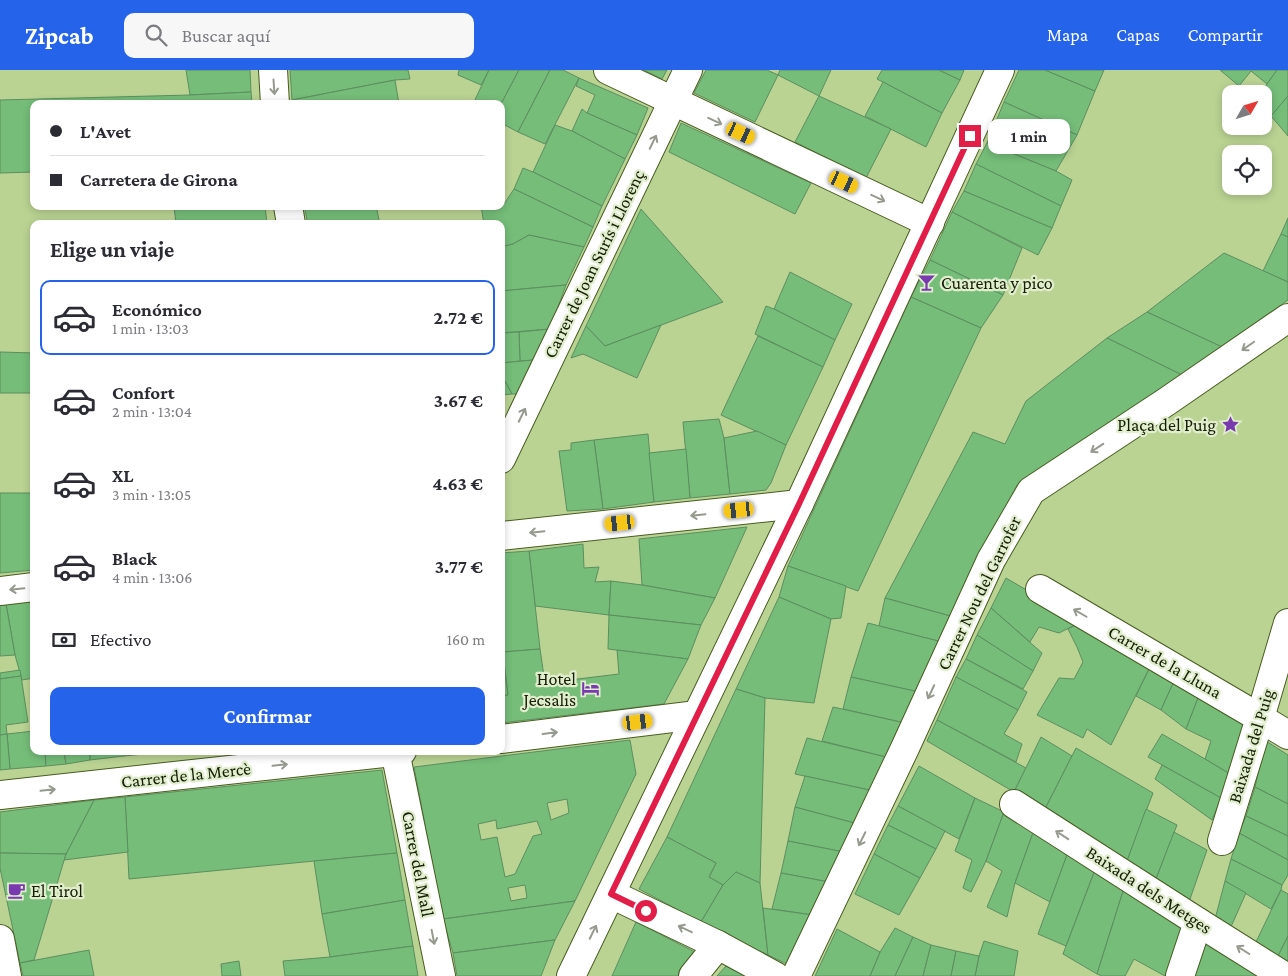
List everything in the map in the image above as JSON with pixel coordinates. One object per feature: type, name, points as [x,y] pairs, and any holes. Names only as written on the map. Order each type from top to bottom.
[{"type":"street","points":[[273,70],[275,100]]},
{"type":"street","points":[[608,70],[930,222]]},
{"type":"street","name":"Carrer de Joan Surís i Llorenç","points":[[505,451],[688,70]]},
{"type":"street","points":[[571,976],[799,504],[1000,70]]},
{"type":"street","name":"Carrer Nou del Garrofer","points":[[796,976],[905,748],[991,560],[1031,491],[1166,402],[1288,318]]},
{"type":"street","points":[[505,536],[799,504]]},
{"type":"street","points":[[0,591],[30,587]]},
{"type":"street","name":"Carrer de la Lluna","points":[[1040,589],[1288,735]]},
{"type":"street","name":"Baixada del Puig","points":[[1222,841],[1288,623]]},
{"type":"street","points":[[505,739],[697,715]]},
{"type":"street","name":"Carrer de la Mercè","points":[[0,795],[370,755]]},
{"type":"street","name":"Carrer del Mall","points":[[399,755],[441,976]]},
{"type":"street","name":"Baixada dels Metges","points":[[1014,804],[1284,976]]},
{"type":"street","points":[[611,894],[718,945],[775,976]]},
{"type":"street","points":[[1180,976],[1198,922]]},
{"type":"street","points":[[0,939],[7,976]]},
{"type":"street","points":[[693,976],[718,945]]},
{"type":"building","points":[[186,70],[250,70],[251,92],[190,95]]},
{"type":"building","points":[[290,70],[408,70],[410,79],[395,80],[292,100]]},
{"type":"building","points":[[459,70],[489,70],[481,85],[458,75]]},
{"type":"building","points":[[489,70],[519,70],[503,100],[475,100]]},
{"type":"building","points":[[519,70],[550,70],[518,132],[505,125],[505,100],[503,100]]},
{"type":"building","points":[[550,70],[563,70],[579,78],[545,144],[518,132]]},
{"type":"building","points":[[644,70],[667,70],[662,79]]},
{"type":"building","points":[[706,70],[767,70],[778,75],[755,122],[694,93]]},
{"type":"building","points":[[780,70],[831,70],[819,96],[778,75]]},
{"type":"building","points":[[882,70],[939,70],[960,80],[942,113],[877,79]]},
{"type":"building","points":[[939,70],[964,70],[960,80]]},
{"type":"building","points":[[1019,70],[1045,70],[1095,91],[1077,135],[1004,102]]},
{"type":"building","points":[[1045,70],[1104,70],[1095,91]]},
{"type":"building","points":[[1220,70],[1277,70],[1267,84],[1251,71],[1238,85]]},
{"type":"building","points":[[1277,70],[1288,70],[1288,96],[1272,115],[1272,85],[1266,85]]},
{"type":"building","points":[[579,78],[648,108],[637,135],[587,113],[595,95],[576,86]]},
{"type":"building","points":[[395,80],[398,100],[292,100]]},
{"type":"building","points":[[883,82],[942,113],[926,147],[865,116]]},
{"type":"building","points":[[251,92],[252,100],[30,100],[30,172],[0,173],[0,100]]},
{"type":"building","points":[[819,96],[891,129],[866,178],[795,142]]},
{"type":"building","points":[[1288,96],[1288,136],[1272,117]]},
{"type":"building","points":[[1004,102],[1077,135],[1056,171],[987,143]]},
{"type":"building","points":[[582,109],[637,135],[625,159],[572,131]]},
{"type":"building","points":[[681,123],[811,183],[795,214],[669,152]]},
{"type":"building","points":[[555,125],[572,131],[625,159],[602,206],[533,172]]},
{"type":"building","points":[[987,143],[1056,171],[1072,180],[1061,206],[976,164]]},
{"type":"building","points":[[976,164],[1061,206],[1052,228],[964,191]]},
{"type":"building","points":[[523,168],[602,206],[593,227],[514,189]]},
{"type":"building","points":[[514,189],[593,227],[584,247],[529,235],[513,244],[505,246],[505,220],[483,220],[482,210],[505,210],[505,202]]},
{"type":"building","points":[[964,191],[1052,228],[1038,255],[952,212]]},
{"type":"building","points":[[641,209],[723,302],[605,346],[586,326]]},
{"type":"building","points":[[174,210],[265,210],[267,220],[176,220]]},
{"type":"building","points":[[305,210],[377,210],[379,220],[307,220]]},
{"type":"building","points":[[952,212],[1022,248],[1003,295],[930,260]]},
{"type":"building","points":[[1288,218],[1288,237],[1281,234]]},
{"type":"building","points":[[1281,234],[1288,237],[1288,282],[1263,271]]},
{"type":"building","points":[[529,235],[584,247],[566,285],[505,291],[505,246],[513,244]]},
{"type":"building","points":[[1224,253],[1288,282],[1288,300],[1222,347],[1147,312]]},
{"type":"building","points":[[930,260],[1003,295],[981,328],[911,297]]},
{"type":"building","points":[[790,272],[852,304],[835,340],[774,309]]},
{"type":"building","points":[[566,285],[550,329],[505,333],[505,291]]},
{"type":"building","points":[[911,297],[981,328],[858,591],[788,566]]},
{"type":"building","points":[[766,306],[835,340],[823,367],[755,334]]},
{"type":"building","points":[[1147,312],[1222,347],[1182,375],[1107,338]]},
{"type":"building","points":[[661,325],[637,378],[583,354],[571,358],[586,326],[605,346]]},
{"type":"building","points":[[550,329],[533,360],[520,361],[519,332]]},
{"type":"building","points":[[519,332],[520,361],[505,363],[505,333]]},
{"type":"building","points":[[758,336],[823,367],[786,445],[721,415]]},
{"type":"building","points":[[1107,338],[1182,375],[1017,485],[954,617],[885,598],[973,432],[1005,444],[1026,401]]},
{"type":"building","points":[[0,352],[30,353],[30,393],[0,393]]},
{"type":"building","points":[[533,360],[518,394],[512,394],[505,381],[505,363]]},
{"type":"building","points":[[505,381],[512,394],[505,395]]},
{"type":"building","points":[[719,419],[724,438],[730,494],[690,498],[683,422]]},
{"type":"building","points":[[757,431],[786,445],[771,483],[766,490],[730,494],[724,438]]},
{"type":"building","points":[[648,434],[654,502],[603,509],[594,440]]},
{"type":"building","points":[[594,440],[603,509],[567,511],[559,451],[571,450],[571,443]]},
{"type":"building","points":[[686,449],[690,498],[654,502],[649,453]]},
{"type":"building","points":[[0,493],[30,493],[30,570],[0,573]]},
{"type":"building","points":[[747,527],[715,598],[642,585],[639,539]]},
{"type":"building","points":[[583,544],[584,568],[599,567],[595,582],[611,581],[609,615],[535,606],[529,551]]},
{"type":"building","points":[[529,551],[540,649],[505,652],[505,553]]},
{"type":"building","points":[[788,566],[846,586],[841,618],[831,619],[779,597]]},
{"type":"building","points":[[1006,578],[1081,622],[1059,633],[1039,627],[1030,642],[991,608]]},
{"type":"building","points":[[611,581],[715,598],[701,625],[609,615]]},
{"type":"building","points":[[779,597],[831,619],[814,703],[765,698],[736,689]]},
{"type":"building","points":[[885,598],[954,617],[942,642],[879,626]]},
{"type":"building","points":[[30,601],[30,679],[22,680],[15,655],[6,604]]},
{"type":"building","points":[[6,604],[15,655],[0,656],[0,605]]},
{"type":"building","points":[[991,608],[1042,653],[1033,671],[977,635]]},
{"type":"building","points":[[609,615],[701,625],[688,659],[608,649]]},
{"type":"building","points":[[1081,622],[1151,665],[1111,745],[1087,729],[1083,738],[1037,715],[1059,678],[1074,679],[1083,662],[1068,629]]},
{"type":"building","points":[[868,623],[942,642],[919,692],[851,677]]},
{"type":"building","points":[[977,635],[1033,671],[1023,689],[966,659]]},
{"type":"building","name":"Hotel Jecsalis","points":[[540,649],[545,683],[619,674],[617,650],[688,659],[664,704],[505,723],[505,695],[508,695],[505,652]]},
{"type":"building","points":[[966,659],[1027,692],[1018,710],[956,677]]},
{"type":"building","points":[[1151,665],[1175,679],[1161,710],[1136,696]]},
{"type":"building","points":[[20,670],[21,676],[0,679],[0,673]]},
{"type":"building","points":[[505,674],[508,695],[505,695]]},
{"type":"building","points":[[21,676],[28,722],[6,725],[7,734],[0,735],[0,679]]},
{"type":"building","points":[[851,677],[919,692],[905,723],[843,709]]},
{"type":"building","points":[[956,677],[1018,710],[1004,734],[1022,744],[1016,762],[937,720]]},
{"type":"building","points":[[1175,679],[1200,693],[1186,729],[1161,710]]},
{"type":"building","points":[[736,689],[765,698],[760,883],[736,872],[723,885],[709,877],[716,863],[667,837]]},
{"type":"building","points":[[1200,693],[1248,727],[1230,774],[1205,759],[1211,741],[1186,729]]},
{"type":"building","points":[[833,707],[905,723],[890,758],[822,741]]},
{"type":"building","points":[[937,720],[1026,768],[1014,792],[927,741]]},
{"type":"building","points":[[30,731],[30,755],[45,755],[46,766],[10,769],[7,734]]},
{"type":"building","points":[[7,734],[10,769],[0,770],[0,735]]},
{"type":"building","points":[[1162,734],[1230,774],[1221,798],[1148,757]]},
{"type":"building","points":[[1041,737],[1072,756],[1044,811],[1014,792]]},
{"type":"building","points":[[807,738],[890,758],[874,791],[795,774]]},
{"type":"building","points":[[630,740],[636,774],[575,901],[443,919],[414,767]],"holes":[[[567,799],[569,813],[551,820],[547,803]],[[496,820],[497,829],[537,821],[542,834],[533,836],[515,874],[505,877],[497,837],[481,840],[478,824]],[[525,885],[527,898],[511,901],[508,888]]]},
{"type":"building","points":[[1266,741],[1288,755],[1288,804],[1255,787]]},
{"type":"building","points":[[1076,748],[1153,793],[1127,861],[1044,811]]},
{"type":"building","points":[[45,755],[65,755],[66,764],[46,766]]},
{"type":"building","points":[[65,755],[90,755],[90,760],[66,764]]},
{"type":"building","points":[[90,755],[124,755],[124,756],[90,760]]},
{"type":"building","points":[[1162,765],[1221,798],[1212,820],[1155,779]]},
{"type":"building","points":[[919,766],[975,798],[959,839],[898,806]]},
{"type":"building","points":[[382,770],[397,853],[129,879],[125,797]]},
{"type":"building","points":[[805,776],[874,791],[858,824],[795,807]]},
{"type":"building","points":[[1255,787],[1288,804],[1288,836],[1246,816]]},
{"type":"building","points":[[125,797],[128,852],[64,860],[94,800]]},
{"type":"building","points":[[975,798],[1004,812],[986,861],[971,892],[963,888],[972,860],[955,851]]},
{"type":"building","points":[[94,800],[66,854],[0,853],[0,812]]},
{"type":"building","points":[[898,806],[945,831],[936,849],[888,825]]},
{"type":"building","points":[[795,807],[858,824],[844,852],[788,841]]},
{"type":"building","points":[[1146,809],[1177,825],[1156,879],[1127,861]]},
{"type":"building","points":[[1004,812],[1034,830],[1015,883],[1007,917],[987,907],[1002,871],[986,861]]},
{"type":"building","points":[[1246,816],[1288,836],[1288,860],[1239,833]]},
{"type":"building","points":[[888,825],[936,849],[920,878],[874,854]]},
{"type":"building","points":[[1034,830],[1068,852],[1050,902],[1015,883]]},
{"type":"building","points":[[1174,832],[1207,850],[1189,902],[1156,879]]},
{"type":"building","points":[[1239,833],[1288,860],[1288,875],[1282,885],[1231,859]]},
{"type":"building","points":[[667,837],[716,863],[709,877],[723,885],[701,922],[639,889]]},
{"type":"building","points":[[788,841],[844,852],[829,882],[781,873]]},
{"type":"building","points":[[1068,852],[1095,870],[1066,946],[1038,934]]},
{"type":"building","points":[[0,853],[66,854],[34,960],[20,963],[0,868]]},
{"type":"building","points":[[397,853],[405,900],[322,914],[314,861]]},
{"type":"building","points":[[874,854],[920,878],[899,915],[855,894]]},
{"type":"building","points":[[1231,859],[1282,885],[1271,909],[1225,881]]},
{"type":"building","points":[[1095,870],[1124,888],[1097,974],[1063,954]]},
{"type":"building","points":[[736,872],[760,883],[768,955],[701,922],[723,885]]},
{"type":"building","points":[[781,873],[829,882],[813,915],[772,909]]},
{"type":"building","points":[[1225,881],[1246,893],[1230,929],[1215,919]]},
{"type":"building","points":[[1124,888],[1187,927],[1169,976],[1165,976],[1134,959],[1125,976],[1102,976],[1097,974]]},
{"type":"building","points":[[1281,890],[1288,894],[1288,936],[1277,958],[1255,944]]},
{"type":"building","points":[[405,900],[413,946],[330,957],[322,914]]},
{"type":"building","points":[[575,901],[555,940],[453,953],[443,919]]},
{"type":"building","points":[[763,908],[813,915],[789,965],[768,955]]},
{"type":"building","points":[[636,922],[697,953],[678,976],[612,976]]},
{"type":"building","points":[[895,928],[913,937],[895,976],[870,976],[880,952]]},
{"type":"building","points":[[837,929],[880,952],[870,976],[815,976]]},
{"type":"building","points":[[1288,936],[1288,965],[1277,958]]},
{"type":"building","points":[[913,937],[931,945],[923,976],[895,976]]},
{"type":"building","points":[[555,940],[541,976],[457,976],[453,953]]},
{"type":"building","points":[[1205,940],[1264,976],[1193,976]]},
{"type":"building","points":[[984,941],[1018,951],[1014,976],[975,976]]},
{"type":"building","points":[[931,945],[956,951],[951,976],[923,976]]},
{"type":"building","points":[[413,946],[418,976],[285,976],[283,961]]},
{"type":"building","points":[[89,950],[94,976],[23,976],[20,963]]},
{"type":"building","points":[[956,951],[979,956],[975,976],[951,976]]},
{"type":"building","points":[[239,961],[241,976],[222,976],[221,964]]},
{"type":"building","points":[[726,966],[745,976],[717,976]]},
{"type":"place","name":"Cuarenta y pico","points":[[927,283]]},
{"type":"place","name":"Plaça del Puig","points":[[1230,425]]},
{"type":"place","name":"Hotel Jecsalis","points":[[590,689]]},
{"type":"place","name":"El Tirol","points":[[17,891]]},
{"type":"route","points":[[646,911],[611,894],[799,504],[970,136]]}]
